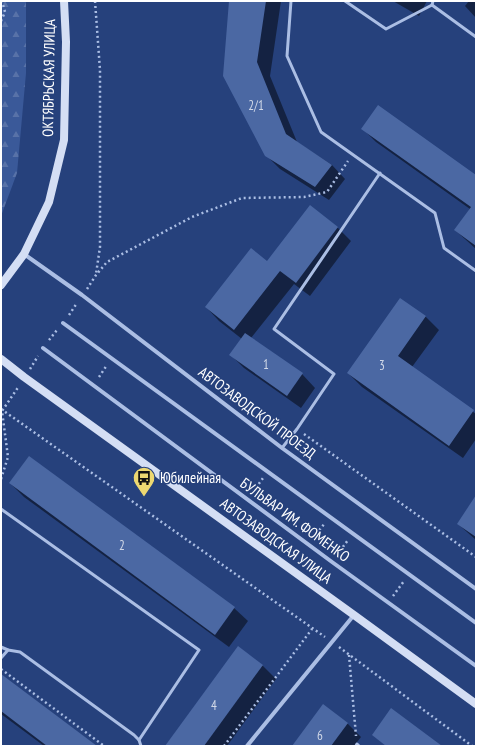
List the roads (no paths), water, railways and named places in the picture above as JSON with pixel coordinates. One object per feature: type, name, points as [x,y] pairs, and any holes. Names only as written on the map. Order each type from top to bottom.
[{"type":"street","name":"ОКТЯБРЬСКАЯ УЛИЦА","points":[[1,285],[24,254],[49,202],[64,140],[66,42],[64,1]]},
{"type":"street","name":"АВТОЗАВОДСКОЙ ПРОЕЗД","points":[[24,254],[82,295],[282,448],[476,589]]},
{"type":"street","name":"БУЛЬВАР ИМ. ФОМЕНКО","points":[[63,323],[476,623]]},
{"type":"street","name":"БУЛЬВАР ИМ. ФОМЕНКО","points":[[43,348],[332,562],[476,666]]},
{"type":"street","name":"АВТОЗАВОДСКАЯ УЛИЦА","points":[[1,359],[476,704]]},
{"type":"street","points":[[247,746],[354,615]]},
{"type":"lane","points":[[291,1],[287,56],[321,132],[435,213],[444,248],[476,271]]},
{"type":"lane","points":[[345,1],[386,29],[433,3],[476,37]]},
{"type":"lane","points":[[282,448],[297,429],[334,374],[274,329],[380,173]]},
{"type":"lane","points":[[1,509],[199,650],[139,740]]},
{"type":"lane","points":[[1,646],[8,650],[20,652],[139,740],[141,746]]},
{"type":"lane","points":[[1,658],[8,650]]},
{"type":"place","name":"Юбилейная","points":[[144,498]]}]
